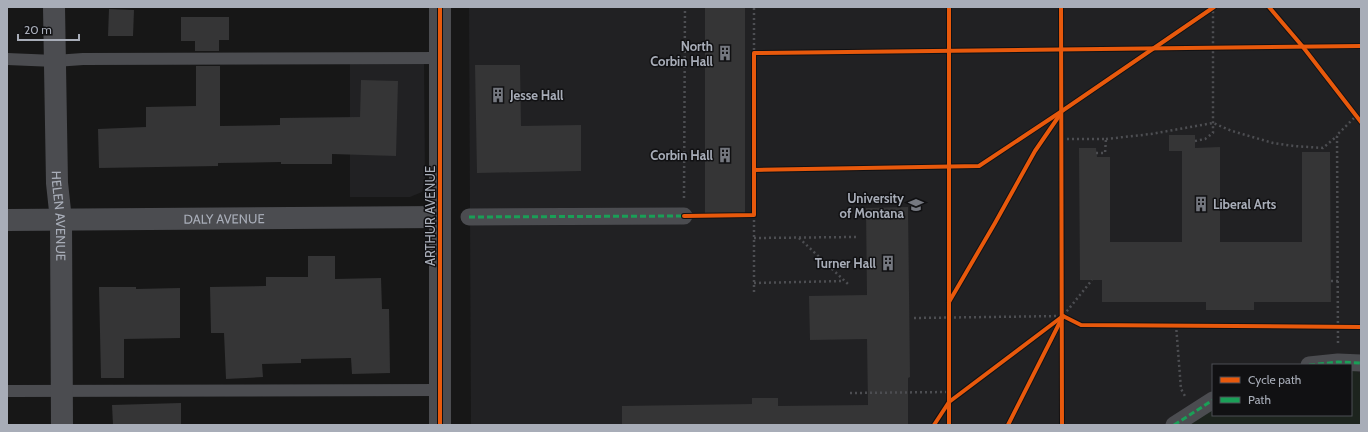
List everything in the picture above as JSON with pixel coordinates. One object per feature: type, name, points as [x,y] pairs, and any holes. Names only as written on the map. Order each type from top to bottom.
[{"type":"street","name":"HELEN AVENUE","points":[[54,7],[56,184],[61,220],[62,425]]},
{"type":"street","name":"ARTHUR AVENUE","points":[[440,7],[440,425]]},
{"type":"street","points":[[470,217],[684,216]]},
{"type":"street","name":"DALY AVENUE","points":[[7,220],[440,217]]},
{"type":"street","points":[[1319,364],[1361,362]]},
{"type":"street","points":[[1174,425],[1212,401]]},
{"type":"lane","points":[[7,59],[55,61],[84,59],[440,58]]},
{"type":"lane","points":[[7,391],[440,390]]},
{"type":"path","points":[[684,216],[685,7]]},
{"type":"path","points":[[1207,12],[1213,7]]},
{"type":"path","points":[[1195,141],[1205,139],[1213,133],[1213,7]]},
{"type":"path","points":[[754,8],[754,61]]},
{"type":"path","points":[[1206,48],[1221,48]]},
{"type":"path","points":[[754,53],[762,53]]},
{"type":"path","points":[[1351,109],[1357,117]]},
{"type":"path","points":[[1062,139],[1106,139],[1151,134],[1212,123],[1232,131],[1274,143],[1323,148],[1357,117],[1361,111]]},
{"type":"path","points":[[1062,132],[1062,147]]},
{"type":"path","points":[[1337,135],[1338,362]]},
{"type":"path","points":[[1096,153],[1105,153],[1106,139]]},
{"type":"path","points":[[754,208],[754,292]]},
{"type":"path","points":[[746,215],[754,215]]},
{"type":"path","points":[[754,238],[856,237]]},
{"type":"path","points":[[799,238],[848,284]]},
{"type":"path","points":[[1059,323],[1092,280]]},
{"type":"path","points":[[754,282],[844,281]]},
{"type":"path","points":[[1331,281],[1338,281]]},
{"type":"path","points":[[1063,309],[1063,316]]},
{"type":"path","points":[[949,313],[949,326]]},
{"type":"path","points":[[914,318],[1063,316],[1069,319]]},
{"type":"path","points":[[1168,325],[1184,325]]},
{"type":"path","points":[[1176,325],[1181,389],[1195,412]]},
{"type":"path","points":[[1330,326],[1345,326]]},
{"type":"path","points":[[850,393],[949,395],[949,385]]},
{"type":"shaded area","name":"University of Montana","points":[[469,7],[1361,7],[1361,425],[471,425]]},
{"type":"shaded area","points":[[424,58],[425,179],[422,192],[410,197],[350,197],[350,59]]},
{"type":"shaded area","points":[[1352,369],[1361,375],[1361,425],[1185,425],[1212,408],[1212,416],[1352,416]]},
{"type":"building","points":[[705,7],[745,7],[745,213],[705,213]]},
{"type":"building","points":[[109,9],[134,10],[133,36],[108,36]]},
{"type":"building","points":[[181,17],[229,17],[229,40],[219,40],[219,51],[195,51],[195,41],[181,41]]},
{"type":"building","name":"Jesse Hall","points":[[475,65],[520,65],[521,126],[581,125],[581,171],[477,173]]},
{"type":"building","points":[[196,66],[220,66],[220,126],[280,125],[280,118],[360,117],[361,80],[398,81],[396,156],[332,154],[332,164],[281,164],[281,162],[218,163],[218,166],[99,168],[98,129],[146,127],[146,107],[196,106]]},
{"type":"building","name":"Liberal Arts","points":[[1169,135],[1195,135],[1195,148],[1220,147],[1220,242],[1302,242],[1302,152],[1330,152],[1331,302],[1254,302],[1254,310],[1206,310],[1206,302],[1102,302],[1102,280],[1080,280],[1079,148],[1096,148],[1097,157],[1110,157],[1110,242],[1182,242],[1182,151],[1169,151]]},
{"type":"building","points":[[908,207],[910,377],[908,378],[908,425],[622,425],[622,406],[752,404],[752,398],[778,398],[778,406],[868,405],[867,339],[810,340],[809,296],[867,295],[866,208]]},
{"type":"building","points":[[308,256],[335,256],[335,279],[381,278],[382,309],[389,309],[390,373],[352,374],[351,358],[301,359],[301,363],[262,364],[263,377],[226,379],[224,333],[211,333],[210,287],[266,286],[266,277],[308,277]]},
{"type":"building","points":[[99,287],[136,287],[136,289],[180,288],[180,338],[124,339],[124,378],[101,378]]},
{"type":"building","points":[[181,403],[181,425],[113,425],[112,405]]},
{"type":"marked path","points":[[469,217],[684,216]]},
{"type":"marked path","points":[[1319,364],[1338,362],[1361,363]]},
{"type":"marked path","points":[[1174,425],[1212,401]]},
{"type":"cycle path","points":[[440,7],[440,425]]},
{"type":"cycle path","points":[[949,7],[949,425]]},
{"type":"cycle path","points":[[1061,7],[1062,425]]},
{"type":"cycle path","points":[[754,170],[979,166],[1214,7]]},
{"type":"cycle path","points":[[1269,7],[1303,47],[1361,122]]},
{"type":"cycle path","points":[[684,216],[754,215],[754,53],[1361,46]]},
{"type":"cycle path","points":[[949,302],[1035,151],[1059,116]]},
{"type":"cycle path","points":[[1063,316],[1081,325],[1361,327]]},
{"type":"cycle path","points":[[934,425],[949,402],[1063,316]]},
{"type":"cycle path","points":[[1008,425],[1062,318]]},
{"type":"place","name":"North Corbin Hall","points":[[725,53]]},
{"type":"place","name":"Jesse Hall","points":[[498,95]]},
{"type":"place","name":"Corbin Hall","points":[[725,155]]},
{"type":"place","name":"Liberal Arts","points":[[1201,204]]},
{"type":"place","name":"University of Montana","points":[[916,205]]},
{"type":"place","name":"Turner Hall","points":[[888,263]]}]
